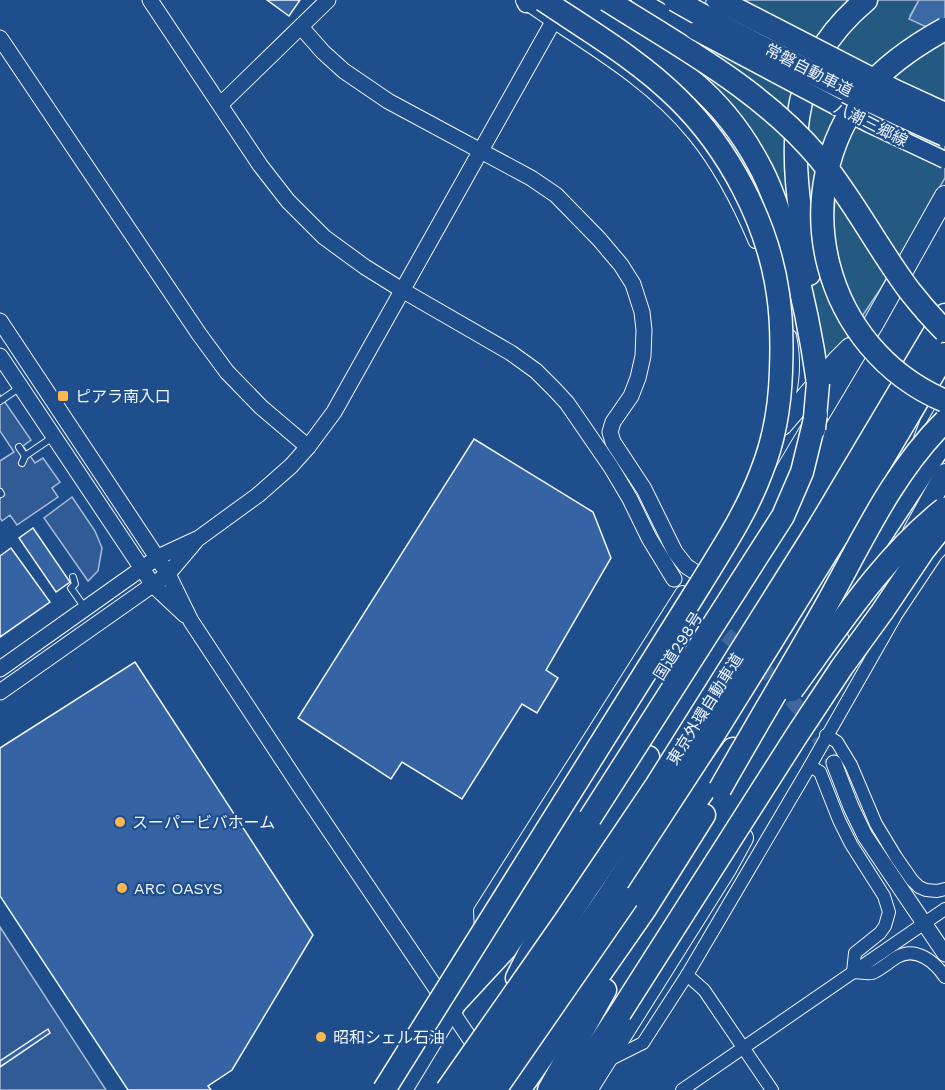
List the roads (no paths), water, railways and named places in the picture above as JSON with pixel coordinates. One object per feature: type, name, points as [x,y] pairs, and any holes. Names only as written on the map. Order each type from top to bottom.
[{"type":"highway","points":[[577,0],[694,82],[724,114],[749,147],[776,203],[792,255],[807,319],[818,383]]},
{"type":"highway","points":[[607,0],[734,81],[791,128],[836,180],[909,291],[945,331]]},
{"type":"highway","name":"常磐自動車道","points":[[675,0],[884,108],[945,135]]},
{"type":"highway","name":"常磐自動車道","points":[[718,0],[945,114]]},
{"type":"highway","points":[[496,1020],[528,955],[583,860],[731,625],[790,519],[801,489],[812,443],[818,383],[815,316],[797,182],[797,123],[805,82],[814,62],[838,26],[866,0]]},
{"type":"highway","points":[[384,1090],[734,528],[761,473],[768,453],[777,409],[782,339],[778,293],[774,271],[758,222],[737,176],[710,136],[678,99],[640,66],[531,1]]},
{"type":"highway","points":[[942,398],[901,375],[871,348],[858,332],[838,296],[831,274],[825,254],[822,213],[830,159],[844,125],[854,108],[879,75],[894,62],[945,28]]},
{"type":"highway","name":"国道298号","points":[[402,1090],[483,954],[756,521],[872,326],[945,196]]},
{"type":"highway","name":"東京外環自動車道","points":[[471,1090],[606,900],[714,734],[829,530],[945,315]]},
{"type":"highway","points":[[782,425],[838,360],[872,326]]},
{"type":"highway","name":"東京外環自動車道","points":[[447,1090],[566,921],[945,354]]},
{"type":"highway","points":[[453,1007],[505,949],[549,884],[783,516],[802,472],[816,415]]},
{"type":"highway","points":[[720,789],[809,637],[869,526],[916,454],[945,421]]},
{"type":"highway","points":[[586,1090],[726,869],[935,472],[945,438]]},
{"type":"highway","points":[[519,1090],[636,904],[832,608],[935,472]]},
{"type":"highway","points":[[495,1090],[636,904],[841,621],[911,538],[945,508]]},
{"type":"highway","points":[[568,1090],[639,985],[796,735],[842,666],[945,523]]},
{"type":"highway","points":[[549,1090],[626,956],[636,904]]},
{"type":"main road","name":"八潮三郷線","points":[[639,0],[869,124],[945,160]]},
{"type":"street","points":[[150,0],[260,165],[288,201],[324,237],[402,290],[511,353],[536,371],[555,390],[611,467],[674,579]]},
{"type":"street","points":[[221,104],[328,0]]},
{"type":"street","points":[[483,954],[480,911],[745,497],[782,425],[790,396],[794,359],[785,317],[756,245],[721,173],[693,134],[646,87],[553,22],[531,1]]},
{"type":"street","points":[[0,669],[141,568],[158,557],[199,538],[258,495],[291,466],[308,447],[334,412],[553,22]]},
{"type":"street","points":[[301,27],[344,71],[388,101],[531,178],[556,195],[621,265],[633,284],[642,312],[643,357],[631,396],[613,422],[610,432],[613,442],[644,489],[675,552],[686,566],[695,572]]},
{"type":"street","points":[[0,38],[227,372],[261,407],[308,447]]},
{"type":"street","points":[[0,321],[158,557],[191,621],[453,1007],[505,1090]]},
{"type":"street","points":[[0,356],[153,585],[191,621]]},
{"type":"street","points":[[0,692],[168,574],[199,538]]},
{"type":"street","points":[[605,1062],[642,1043],[687,975],[896,615],[941,550]]},
{"type":"street","points":[[941,550],[945,565]]},
{"type":"street","points":[[826,735],[837,742],[850,765],[876,824],[912,880],[926,890],[945,889]]},
{"type":"street","points":[[834,763],[865,836],[945,954]]},
{"type":"street","points":[[810,766],[820,772],[839,820],[851,844],[884,896],[889,912],[885,926],[880,933],[855,952],[853,972]]},
{"type":"street","points":[[682,1090],[945,909]]},
{"type":"street","points":[[853,972],[873,973],[899,955],[914,953],[927,958],[939,968],[945,977]]},
{"type":"street","points":[[687,975],[704,990],[772,1090]]},
{"type":"lane","points":[[0,401],[20,387]]},
{"type":"lane","points":[[935,472],[916,441],[923,422],[942,398]]},
{"type":"lane","points":[[19,447],[23,460],[53,436]]},
{"type":"lane","points":[[73,577],[75,584],[70,588],[86,608]]},
{"type":"tunnel","points":[[709,619],[764,669],[805,715],[834,763]]},
{"type":"place","name":"ピアラ南入口","points":[[63,396]]},
{"type":"place","name":"スーパービバホーム","points":[[120,822]]},
{"type":"place","name":"ARC OASYS","points":[[122,888]]},
{"type":"place","name":"昭和シェル石油","points":[[321,1037]]}]
